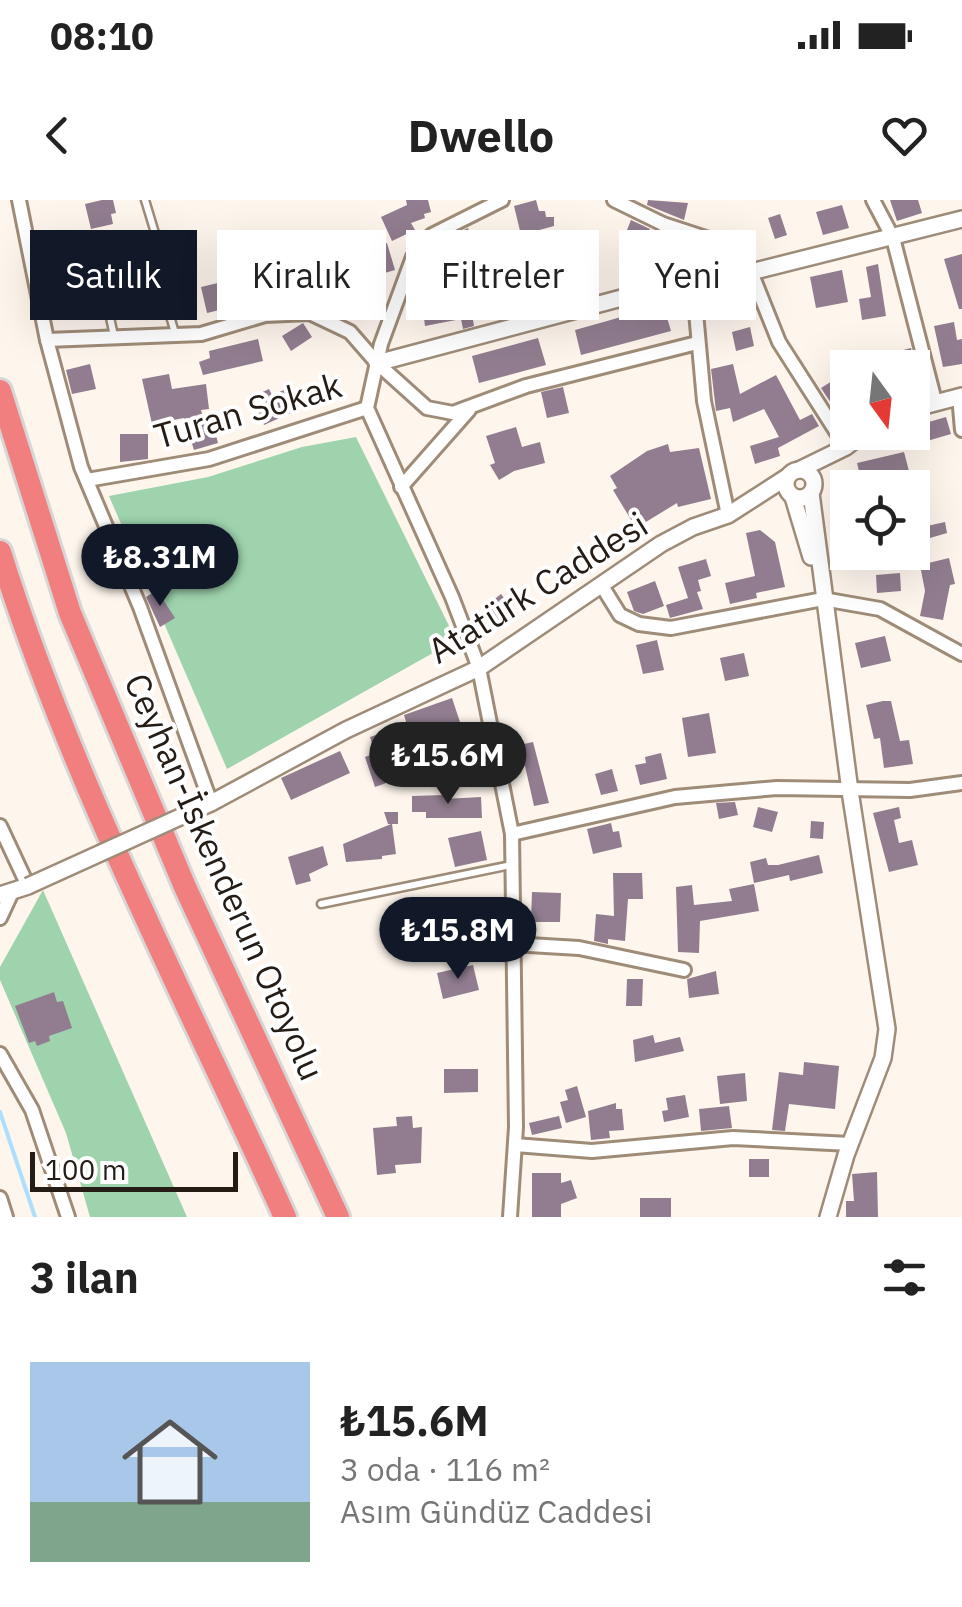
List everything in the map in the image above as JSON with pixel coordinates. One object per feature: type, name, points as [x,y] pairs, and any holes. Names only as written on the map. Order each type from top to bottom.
[{"type":"highway","name":"Ceyhan-İskenderun Otoyolu","points":[[0,391],[70,613],[184,887],[338,1217]]},
{"type":"highway","points":[[0,552],[24,630],[140,906],[285,1217]]},
{"type":"street","points":[[19,200],[48,340],[87,480],[140,607],[212,803]]},
{"type":"street","points":[[502,200],[432,235],[413,256],[397,294],[367,408],[452,597],[479,668],[512,834],[514,1145],[510,1217]]},
{"type":"street","points":[[614,200],[681,230]]},
{"type":"street","points":[[873,200],[893,238],[935,402]]},
{"type":"street","points":[[756,271],[962,219]]},
{"type":"street","points":[[663,224],[668,230]]},
{"type":"street","points":[[756,282],[779,342],[830,422]]},
{"type":"street","points":[[377,364],[619,299]]},
{"type":"street","points":[[48,340],[215,331],[264,315],[310,314],[350,332],[377,364],[435,412],[453,413],[526,386],[697,344]]},
{"type":"street","points":[[695,320],[704,401],[728,515],[792,495],[803,498],[844,450]]},
{"type":"street","points":[[930,404],[961,396],[962,430]]},
{"type":"street","name":"Turan Sokak","points":[[87,480],[208,460],[367,408]]},
{"type":"street","points":[[401,486],[471,408]]},
{"type":"street","name":"Atatürk Caddesi","points":[[14,890],[212,803],[346,730],[479,668],[661,544],[728,515],[793,473],[840,450]]},
{"type":"street","points":[[824,599],[792,495],[785,486],[793,473],[808,472],[812,488],[850,791],[886,1029],[883,1058],[850,1144],[828,1217]]},
{"type":"street","points":[[602,586],[620,615],[639,624],[671,628],[824,599],[880,610],[962,654]]},
{"type":"street","points":[[512,834],[675,797],[777,788],[910,790],[962,783]]},
{"type":"street","points":[[0,826],[14,890],[0,918]]},
{"type":"street","points":[[512,944],[579,948],[684,970]]},
{"type":"street","points":[[0,1054],[32,1110],[68,1217]]},
{"type":"street","points":[[514,1145],[592,1151],[733,1138],[850,1144]]},
{"type":"street","points":[[0,1198],[6,1217]]},
{"type":"lane","points":[[145,200],[155,234],[148,242],[175,333]]},
{"type":"lane","points":[[110,320],[114,337]]},
{"type":"lane","points":[[322,904],[512,865]]},
{"type":"green space","points":[[356,437],[456,640],[227,769],[109,496],[208,477],[302,447]]},
{"type":"green space","points":[[43,890],[187,1217],[90,1217],[66,1133],[0,980],[0,967]]},
{"type":"building","points":[[113,200],[113,224],[91,229],[85,204]]},
{"type":"building","points":[[406,200],[428,200],[431,212],[411,223],[415,230],[406,230],[406,234],[392,241],[381,217],[407,205]]},
{"type":"building","points":[[536,200],[539,211],[554,217],[554,226],[520,230],[514,206]]},
{"type":"building","points":[[648,200],[688,203],[684,220],[647,205]]},
{"type":"building","points":[[890,200],[918,200],[922,213],[897,221]]},
{"type":"building","points":[[842,205],[849,228],[823,235],[816,212]]},
{"type":"building","points":[[780,214],[787,235],[775,239],[768,218]]},
{"type":"building","points":[[631,220],[650,229],[650,230],[627,230]]},
{"type":"building","points":[[386,243],[395,270],[386,273]]},
{"type":"building","points":[[962,254],[962,309],[959,309],[944,259]]},
{"type":"building","points":[[878,264],[886,316],[862,320],[859,299],[871,297],[866,267]]},
{"type":"building","points":[[842,270],[848,302],[816,308],[810,277]]},
{"type":"building","points":[[217,283],[217,311],[207,313],[201,287]]},
{"type":"building","points":[[619,318],[668,320],[671,331],[581,355],[575,330]]},
{"type":"building","points":[[424,320],[456,320],[425,326]]},
{"type":"building","points":[[461,320],[473,320],[474,326],[463,329]]},
{"type":"building","points":[[954,322],[957,340],[962,339],[962,364],[943,367],[934,326]]},
{"type":"building","points":[[303,323],[312,337],[291,351],[282,336]]},
{"type":"building","points":[[750,327],[754,346],[736,351],[732,332]]},
{"type":"building","points":[[538,338],[546,365],[479,383],[472,356]]},
{"type":"building","points":[[258,339],[263,361],[203,375],[199,362],[210,358],[209,351]]},
{"type":"building","points":[[90,364],[96,389],[72,394],[66,370]]},
{"type":"building","points":[[733,364],[740,394],[776,375],[800,420],[812,414],[819,426],[778,448],[780,456],[755,464],[750,446],[779,437],[764,409],[733,422],[730,408],[716,411],[711,369]]},
{"type":"building","points":[[169,374],[172,389],[206,384],[209,409],[201,410],[208,434],[215,432],[218,443],[194,450],[184,418],[152,424],[142,379]]},
{"type":"building","points":[[830,382],[830,402],[821,388]]},
{"type":"building","points":[[563,387],[569,413],[547,418],[541,392]]},
{"type":"building","points":[[269,389],[272,395],[284,390],[293,412],[264,425],[252,397]]},
{"type":"building","points":[[946,417],[951,434],[930,440],[930,422]]},
{"type":"building","points":[[516,427],[522,447],[540,442],[545,463],[514,471],[499,480],[490,465],[495,463],[486,436]]},
{"type":"building","points":[[120,434],[148,434],[148,459],[120,462]]},
{"type":"building","points":[[668,444],[670,452],[699,448],[711,499],[678,507],[677,503],[636,528],[613,490],[617,488],[610,476],[647,451]]},
{"type":"building","points":[[904,452],[909,470],[859,470],[857,463]]},
{"type":"building","points":[[945,522],[947,533],[930,538],[930,525]]},
{"type":"building","points":[[760,530],[775,542],[785,587],[730,604],[725,583],[755,576],[746,533]]},
{"type":"building","points":[[949,558],[955,584],[950,585],[943,620],[920,616],[925,591],[921,570],[930,570],[930,563]]},
{"type":"building","points":[[706,559],[711,576],[698,580],[701,591],[697,592],[703,609],[670,618],[666,605],[688,598],[678,567]]},
{"type":"building","points":[[900,573],[901,591],[877,593],[876,575]]},
{"type":"building","points":[[655,581],[664,606],[643,614],[634,611],[627,592]]},
{"type":"building","points":[[157,590],[175,618],[160,627],[146,597]]},
{"type":"building","points":[[501,594],[516,614],[501,625],[486,606]]},
{"type":"building","points":[[885,636],[891,661],[861,668],[855,643]]},
{"type":"building","points":[[657,640],[664,670],[643,674],[636,645]]},
{"type":"building","points":[[744,653],[749,676],[725,681],[720,658]]},
{"type":"building","points":[[452,698],[462,728],[414,744],[411,738],[374,749],[370,737],[407,725],[404,715]]},
{"type":"building","points":[[891,701],[900,741],[909,740],[913,764],[884,768],[880,738],[874,739],[866,705]]},
{"type":"building","points":[[709,713],[716,753],[688,757],[682,718]]},
{"type":"building","points":[[533,742],[549,803],[534,806],[525,766],[515,768],[510,747]]},
{"type":"building","points":[[340,751],[350,773],[291,800],[281,778]]},
{"type":"building","points":[[379,752],[389,782],[375,787],[365,757]]},
{"type":"building","points":[[661,753],[667,779],[640,785],[635,765],[646,763],[645,757]]},
{"type":"building","points":[[612,769],[618,791],[601,795],[595,774]]},
{"type":"building","points":[[444,795],[444,799],[481,797],[482,818],[426,818],[426,812],[412,812],[412,796]]},
{"type":"building","points":[[735,802],[738,815],[719,819],[716,803]]},
{"type":"building","points":[[758,807],[778,812],[772,832],[753,827]]},
{"type":"building","points":[[899,807],[901,818],[894,820],[899,843],[912,840],[918,865],[889,872],[873,813]]},
{"type":"building","points":[[384,812],[398,812],[398,824],[392,824],[396,854],[346,862],[343,844],[391,824]]},
{"type":"building","points":[[811,821],[824,822],[823,839],[810,838]]},
{"type":"building","points":[[611,823],[613,832],[619,831],[622,847],[593,854],[587,829]]},
{"type":"building","points":[[481,831],[487,860],[455,867],[448,838]]},
{"type":"building","points":[[323,846],[328,865],[309,874],[311,881],[296,885],[288,857]]},
{"type":"building","points":[[819,855],[823,873],[790,881],[789,875],[754,883],[750,862],[766,858],[768,865],[778,865]]},
{"type":"building","points":[[613,873],[642,873],[643,899],[628,899],[625,941],[608,939],[608,944],[594,941],[596,914],[614,916]]},
{"type":"building","points":[[754,884],[759,911],[700,921],[699,953],[678,952],[676,887],[692,885],[694,905],[732,901],[729,889]]},
{"type":"building","points":[[532,892],[561,893],[560,922],[531,922]]},
{"type":"building","points":[[473,965],[479,990],[443,999],[437,973]]},
{"type":"building","points":[[716,971],[719,994],[689,998],[687,979]]},
{"type":"building","points":[[627,979],[643,979],[642,1006],[626,1006]]},
{"type":"building","points":[[54,992],[57,1002],[63,1001],[72,1028],[49,1036],[50,1041],[37,1046],[35,1041],[29,1043],[15,1006]]},
{"type":"building","points":[[653,1035],[655,1043],[680,1037],[684,1051],[635,1062],[633,1040]]},
{"type":"building","points":[[804,1062],[839,1066],[835,1109],[789,1104],[785,1131],[772,1130],[779,1072],[803,1075]]},
{"type":"building","points":[[444,1069],[478,1069],[478,1092],[444,1093]]},
{"type":"building","points":[[745,1073],[747,1101],[720,1104],[717,1076]]},
{"type":"building","points":[[577,1086],[586,1117],[566,1123],[560,1102],[568,1100],[565,1090]]},
{"type":"building","points":[[685,1095],[689,1117],[664,1122],[666,1098]]},
{"type":"building","points":[[616,1103],[616,1109],[622,1109],[624,1130],[609,1131],[610,1138],[591,1140],[588,1111]]},
{"type":"building","points":[[729,1106],[732,1128],[701,1131],[699,1109]]},
{"type":"building","points":[[412,1116],[413,1128],[422,1127],[421,1163],[395,1165],[396,1173],[377,1175],[373,1128],[397,1126],[396,1117]]},
{"type":"building","points":[[559,1116],[562,1128],[532,1135],[529,1123]]},
{"type":"building","points":[[749,1159],[769,1159],[769,1177],[749,1177]]},
{"type":"building","points":[[877,1172],[878,1217],[846,1217],[846,1201],[854,1201],[852,1174]]},
{"type":"building","points":[[532,1173],[561,1173],[561,1183],[571,1180],[577,1198],[561,1204],[561,1217],[532,1217]]},
{"type":"building","points":[[640,1198],[671,1198],[671,1217],[640,1217]]},
{"type":"waterway","points":[[0,1112],[35,1217]]}]
